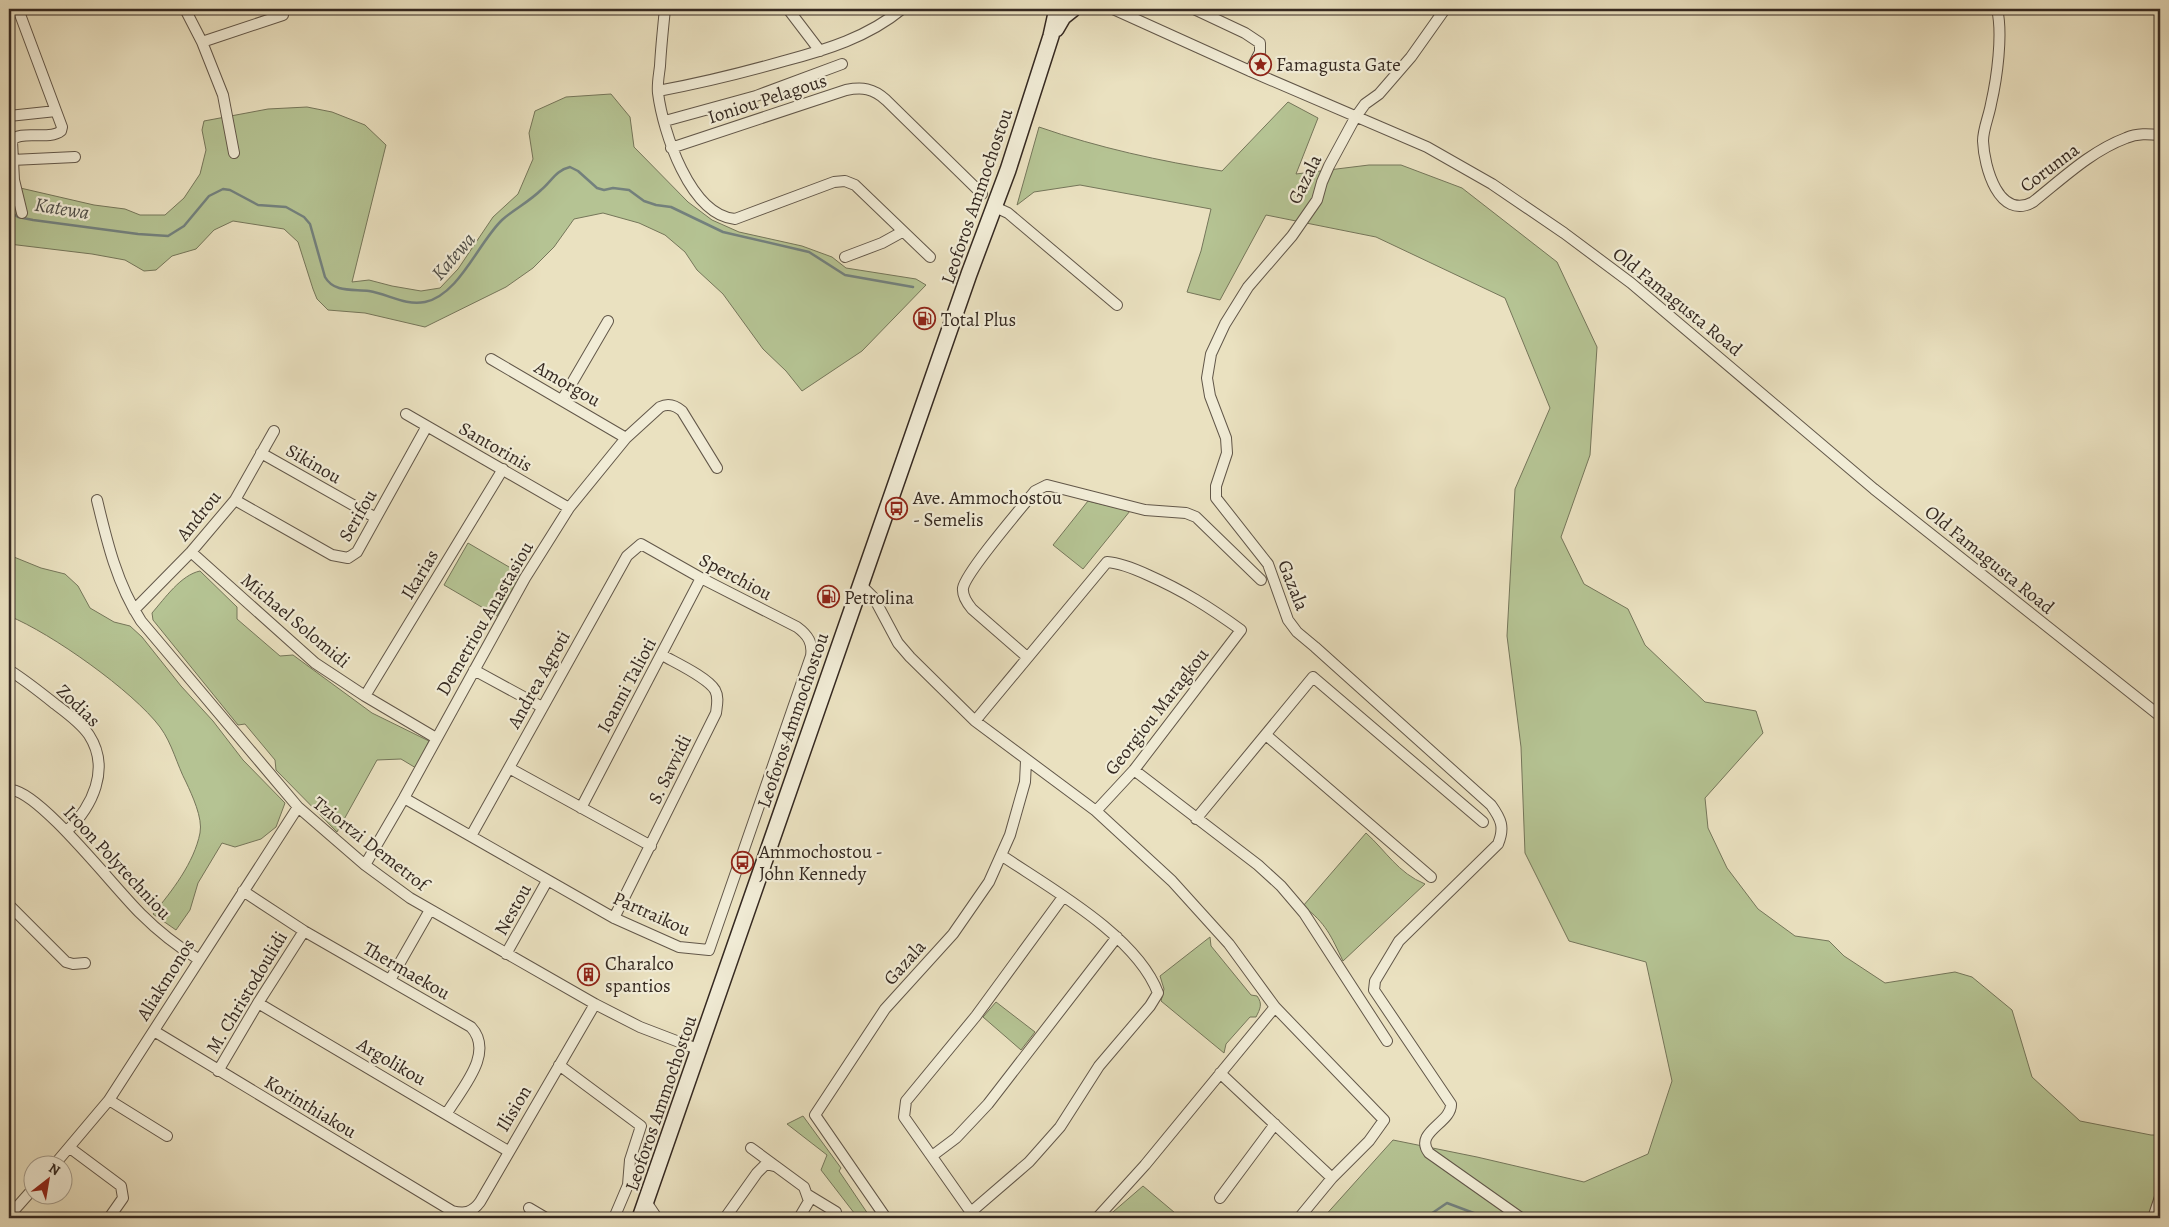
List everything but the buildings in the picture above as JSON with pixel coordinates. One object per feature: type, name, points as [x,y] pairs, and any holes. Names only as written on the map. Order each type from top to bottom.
[{"type":"main road","name":"Leoforos Ammochostou","points":[[640,1218],[647,1203],[969,274],[1008,170],[1051,36],[1057,9]]},
{"type":"main road","name":"Leoforos Ammochostou","points":[[1051,36],[1064,17],[1073,9]]},
{"type":"street","points":[[18,9],[62,127],[55,135],[15,137],[11,145],[22,213]]},
{"type":"street","points":[[185,9],[202,42],[223,95],[234,153]]},
{"type":"street","points":[[664,9],[658,91],[664,121],[671,148],[699,198],[712,212],[735,219],[840,181],[855,186],[930,257]]},
{"type":"street","points":[[788,9],[820,51]]},
{"type":"street","points":[[658,91],[728,78],[820,51],[854,38],[902,9]]},
{"type":"street","name":"Old Famagusta Road","points":[[1114,9],[1355,118],[1427,148],[1492,184],[1631,283],[1874,489],[2160,716]]},
{"type":"street","points":[[1194,9],[1246,33],[1260,43],[1260,52],[1250,71]]},
{"type":"street","points":[[1355,118],[1365,104],[1378,94],[1411,57],[1445,9]]},
{"type":"street","name":"Corunna","points":[[1997,9],[1997,80],[1983,139],[1984,154],[1994,186],[2002,198],[2013,206],[2024,207],[2034,202],[2093,155],[2126,137],[2160,134]]},
{"type":"street","points":[[202,42],[283,15]]},
{"type":"street","points":[[664,121],[756,96],[842,64]]},
{"type":"street","name":"Ioniou Pelagous","points":[[671,148],[846,90],[865,88],[874,91],[886,100],[982,194]]},
{"type":"street","points":[[9,116],[56,111]]},
{"type":"street","name":"Gazala","points":[[1355,118],[1325,174],[1317,200],[1292,236],[1248,287],[1225,324],[1211,354],[1207,378],[1210,396],[1226,438],[1227,454],[1216,486],[1216,498],[1268,564],[1288,620],[1296,632],[1491,805],[1499,816],[1503,826],[1498,844],[1399,941],[1375,981],[1374,990],[1451,1104],[1449,1114],[1428,1134],[1425,1141],[1429,1153],[1520,1218]]},
{"type":"street","points":[[12,160],[75,157]]},
{"type":"street","points":[[994,207],[1008,213],[1117,305]]},
{"type":"street","points":[[845,257],[902,232]]},
{"type":"street","points":[[562,400],[608,321]]},
{"type":"street","name":"Amorgou","points":[[491,359],[626,438]]},
{"type":"street","name":"Demetriou Anastasiou","points":[[365,865],[525,578],[569,508],[626,438],[660,407],[674,406],[682,411],[717,468]]},
{"type":"street","name":"Santorinis","points":[[406,414],[569,508]]},
{"type":"street","name":"Serifou","points":[[234,500],[332,555],[344,559],[352,557],[357,552],[427,426]]},
{"type":"street","name":"Androu","points":[[134,610],[191,552],[234,500],[274,431]]},
{"type":"street","name":"Sikinou","points":[[261,453],[376,518]]},
{"type":"street","name":"Ikarias","points":[[365,696],[503,470]]},
{"type":"street","points":[[975,721],[1028,657],[972,609],[965,600],[963,591],[970,574],[1035,491],[1047,485],[1145,510],[1186,514],[1196,517],[1260,580]]},
{"type":"street","name":"Tziortzi Demetrof","points":[[97,500],[111,558],[134,610],[151,634],[298,807],[365,865],[430,910],[595,1004],[640,1027],[700,1050]]},
{"type":"street","name":"Sperchiou","points":[[641,544],[797,627],[804,632],[811,642]]},
{"type":"street","name":"Andrea Agroti","points":[[471,836],[627,556],[641,544]]},
{"type":"street","name":"Michael Solomidi","points":[[191,552],[315,663],[365,696],[436,738]]},
{"type":"street","name":"Georgiou Maragkou","points":[[1028,657],[1107,562],[1138,571],[1182,591],[1197,599],[1241,630],[1134,770],[1096,811]]},
{"type":"street","name":"Ioanni Talioti","points":[[581,808],[702,578]]},
{"type":"street","points":[[861,585],[874,598],[903,650],[975,721],[1026,761],[1096,811],[1172,881],[1229,944],[1274,1007],[1384,1120],[1369,1140],[1332,1178],[1299,1218]]},
{"type":"street","name":"Partraikou","points":[[404,798],[614,918],[679,947],[709,950],[811,656],[811,642]]},
{"type":"street","name":"S. Savvidi","points":[[614,918],[716,713],[718,703],[717,695],[709,683],[662,656]]},
{"type":"street","name":"Zodias","points":[[9,670],[73,718],[89,735],[94,746],[99,767],[95,791],[82,815],[67,832]]},
{"type":"street","points":[[474,670],[542,707]]},
{"type":"street","points":[[1196,819],[1313,678],[1483,822]]},
{"type":"street","points":[[1266,735],[1431,877]]},
{"type":"street","name":"Gazala","points":[[886,1218],[841,1156],[815,1115],[885,1009],[953,934],[989,882],[1010,835],[1025,782],[1026,761]]},
{"type":"street","points":[[509,768],[651,846]]},
{"type":"street","points":[[1134,770],[1258,865],[1281,886],[1303,911],[1387,1041]]},
{"type":"street","name":"Iroon Polytechniou","points":[[11,791],[27,796],[67,832],[112,884],[153,926],[178,947],[198,960]]},
{"type":"street","name":"Aliakmonos","points":[[64,1154],[109,1100],[298,807]]},
{"type":"street","points":[[1001,855],[1063,897],[1117,938],[1152,976],[1158,992],[1150,1006],[1099,1066],[1060,1127],[1028,1162],[973,1215],[904,1117],[906,1101],[976,1016],[1063,897]]},
{"type":"street","name":"Nestou","points":[[506,954],[547,881]]},
{"type":"street","name":"Thermaekou","points":[[243,891],[304,930],[471,1027],[480,1041],[479,1060],[446,1113]]},
{"type":"street","points":[[9,905],[66,962],[73,964],[85,963]]},
{"type":"street","points":[[390,980],[430,910]]},
{"type":"street","name":"M. Christodoulidi","points":[[218,1071],[304,930]]},
{"type":"street","points":[[932,1156],[956,1138],[988,1104],[1117,938]]},
{"type":"street","name":"Argolikou","points":[[258,1003],[508,1151]]},
{"type":"street","name":"Ilision","points":[[452,1210],[466,1213],[476,1207],[595,1004]]},
{"type":"street","points":[[1097,1218],[1148,1162],[1274,1007]]},
{"type":"street","name":"Korinthiakou","points":[[154,1031],[452,1210]]},
{"type":"street","points":[[559,1065],[641,1126],[630,1160],[628,1186],[614,1218]]},
{"type":"street","points":[[1220,1073],[1332,1178]]},
{"type":"street","points":[[109,1100],[167,1136]]},
{"type":"street","points":[[1220,1198],[1275,1124]]},
{"type":"street","points":[[70,1148],[121,1186],[122,1198],[109,1218]]},
{"type":"street","points":[[751,1148],[804,1187],[809,1201],[799,1218]]},
{"type":"street","points":[[725,1218],[766,1164],[774,1166]]},
{"type":"street","points":[[808,1196],[836,1212]]},
{"type":"street","points":[[2153,1218],[2160,1197]]},
{"type":"street","points":[[9,1216],[22,1201]]},
{"type":"street","points":[[647,1203],[657,1218]]},
{"type":"street","points":[[529,1208],[546,1218]]},
{"type":"green space","points":[[611,94],[630,117],[634,147],[688,202],[712,220],[739,232],[802,246],[832,257],[846,268],[916,279],[926,285],[862,351],[802,391],[786,371],[763,349],[723,294],[697,270],[685,252],[665,235],[639,223],[603,213],[574,219],[554,247],[533,268],[506,287],[425,327],[365,313],[328,310],[317,299],[298,242],[284,229],[233,221],[214,230],[196,249],[172,256],[156,270],[144,271],[125,260],[9,244],[9,191],[16,187],[94,205],[125,209],[140,215],[165,215],[184,198],[200,174],[206,150],[202,130],[204,121],[268,109],[307,107],[332,112],[365,125],[386,145],[352,282],[369,280],[421,291],[440,288],[458,269],[493,217],[518,194],[533,159],[529,133],[535,111],[566,97]]},
{"type":"green space","points":[[1288,102],[1318,118],[1296,174],[1369,165],[1401,165],[1462,188],[1557,262],[1597,347],[1590,455],[1561,537],[1584,584],[1628,609],[1645,645],[1705,702],[1756,711],[1763,733],[1705,798],[1708,828],[1727,868],[1758,909],[1795,936],[1829,941],[1844,956],[1885,983],[1955,972],[1972,977],[2012,1010],[2032,1077],[2080,1121],[2151,1135],[2160,1135],[2160,1218],[1323,1218],[1393,1140],[1584,1182],[1648,1154],[1672,1081],[1646,962],[1569,941],[1525,853],[1521,747],[1507,636],[1515,489],[1550,408],[1505,298],[1376,237],[1266,215],[1220,300],[1187,292],[1201,251],[1211,209],[1080,185],[1034,192],[1017,205],[1039,127],[1130,153],[1222,171]]},
{"type":"green space","points":[[1088,501],[1130,511],[1083,569],[1053,545]]},
{"type":"green space","points":[[468,543],[521,574],[497,616],[444,585]]},
{"type":"green space","points":[[9,555],[41,568],[65,574],[78,586],[90,608],[114,622],[130,626],[142,637],[181,686],[213,721],[243,760],[285,803],[276,827],[261,839],[235,847],[222,843],[198,883],[190,910],[176,930],[153,914],[188,866],[197,844],[201,827],[191,793],[171,747],[160,727],[131,697],[90,664],[47,635],[9,616]]},
{"type":"green space","points":[[200,571],[237,607],[237,619],[280,656],[293,655],[372,713],[429,741],[416,768],[401,759],[377,760],[337,832],[276,770],[275,760],[245,724],[238,725],[153,620],[152,613],[174,588],[186,577]]},
{"type":"green space","points":[[1366,833],[1400,868],[1425,884],[1343,961],[1327,930],[1303,906]]},
{"type":"green space","points":[[1210,937],[1211,946],[1251,995],[1257,996],[1260,1004],[1256,1017],[1250,1017],[1226,1044],[1224,1053],[1161,1001],[1164,989],[1160,976]]},
{"type":"green space","points":[[996,1002],[1035,1032],[1021,1050],[983,1017]]},
{"type":"green space","points":[[803,1116],[841,1168],[839,1171],[870,1217],[876,1216],[877,1218],[858,1218],[821,1170],[827,1155],[787,1124]]},
{"type":"green space","points":[[1143,1186],[1181,1218],[1106,1218]]},
{"type":"waterway","name":"Katewa","points":[[9,211],[18,217],[33,220],[138,234],[168,236],[184,226],[209,196],[223,189],[230,190],[258,205],[286,207],[304,217],[310,224],[325,277],[333,286],[376,292],[404,301],[418,303],[437,297],[448,289],[458,279],[502,220],[545,187],[557,173],[570,167],[578,171],[597,188],[604,190],[613,188],[629,190],[644,201],[671,207],[723,232],[809,252],[845,275],[913,287]]},
{"type":"waterway","points":[[1425,1218],[1447,1203],[1487,1218]]},
{"type":"waterway","name":"Katewa","points":[[2131,1218],[2150,1216]]},
{"type":"place","name":"Famagusta Gate","points":[[1260,64]]},
{"type":"place","name":"Total Plus","points":[[925,319]]},
{"type":"place","name":"Ave. Ammochostou - Semelis","points":[[897,508]]},
{"type":"place","name":"Petrolina","points":[[828,597]]},
{"type":"place","name":"Ammochostou - John Kennedy","points":[[743,862]]},
{"type":"place","name":"Charalco spantios","points":[[589,974]]}]
